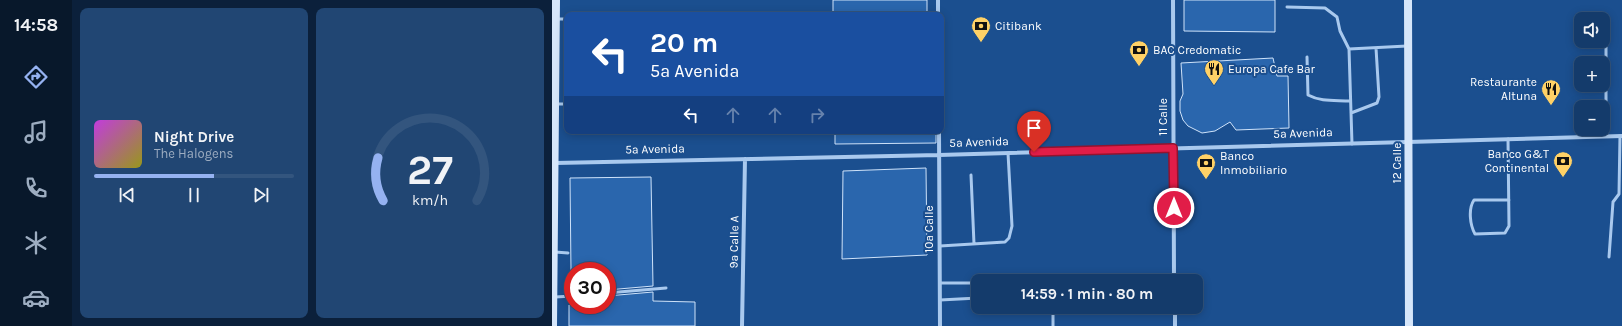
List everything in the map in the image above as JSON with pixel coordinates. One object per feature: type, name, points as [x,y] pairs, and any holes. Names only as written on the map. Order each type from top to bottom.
[{"type":"main road","points":[[553,326],[553,120],[555,104],[556,0]]},
{"type":"main road","name":"12 Calle","points":[[1408,0],[1409,326]]},
{"type":"street","points":[[938,0],[938,12]]},
{"type":"street","name":"11 Calle","points":[[1173,0],[1174,274]]},
{"type":"street","name":"10a Calle","points":[[939,134],[940,326]]},
{"type":"street","name":"5a Avenida","points":[[553,163],[939,155],[1606,136]]},
{"type":"street","name":"5a Avenida","points":[[1610,136],[1621,136]]},
{"type":"street","name":"9a Calle A","points":[[742,326],[745,158]]},
{"type":"street","points":[[1175,314],[1175,326]]},
{"type":"lane","points":[[1287,7],[1325,8],[1337,17],[1340,31],[1349,49],[1352,144]]},
{"type":"lane","points":[[556,19],[564,19]]},
{"type":"lane","points":[[1349,49],[1408,46]]},
{"type":"lane","points":[[1351,113],[1377,103],[1379,97],[1376,48]]},
{"type":"lane","points":[[1606,48],[1606,100]]},
{"type":"lane","points":[[1307,57],[1308,95],[1321,100],[1350,101]]},
{"type":"lane","points":[[555,104],[564,104]]},
{"type":"lane","points":[[1609,257],[1613,202],[1619,194],[1621,136]]},
{"type":"lane","points":[[1508,139],[1509,200],[1509,226],[1505,233],[1475,234],[1471,228],[1471,205],[1474,200],[1509,200]]},
{"type":"lane","points":[[940,246],[1005,242],[1009,238],[1012,226],[1008,153]]},
{"type":"lane","points":[[972,175],[974,244]]},
{"type":"lane","points":[[553,252],[568,253]]},
{"type":"lane","points":[[940,283],[971,283]]},
{"type":"lane","points":[[616,292],[666,288]]},
{"type":"lane","points":[[553,298],[564,297]]},
{"type":"lane","points":[[940,300],[971,298]]},
{"type":"lane","points":[[1053,314],[1053,326]]},
{"type":"building","points":[[833,0],[927,0],[927,12],[833,12]]},
{"type":"building","points":[[1184,0],[1275,0],[1275,32],[1184,31]]},
{"type":"building","points":[[1273,58],[1277,76],[1288,76],[1289,128],[1236,130],[1230,122],[1215,131],[1202,133],[1188,126],[1183,120],[1180,111],[1180,101],[1183,94],[1181,63]]},
{"type":"building","points":[[835,134],[936,134],[936,143],[835,144]]},
{"type":"building","points":[[926,168],[927,255],[842,259],[843,171]]},
{"type":"building","points":[[651,177],[653,286],[616,289],[616,262],[571,262],[570,178]]},
{"type":"building","points":[[653,292],[653,301],[695,302],[695,326],[569,326],[569,314],[616,314],[616,295]]},
{"type":"place","name":"Citibank","points":[[981,43]]},
{"type":"place","name":"BAC Credomatic","points":[[1139,67]]},
{"type":"place","name":"Europa Cafe Bar","points":[[1214,86]]},
{"type":"place","name":"Restaurante Altuna","points":[[1551,106]]},
{"type":"place","name":"Banco G&T Continental","points":[[1563,178]]},
{"type":"place","name":"Banco Inmobiliario","points":[[1206,180]]},
{"type":"route","points":[[1034,152],[1173,148],[1174,208]]}]
